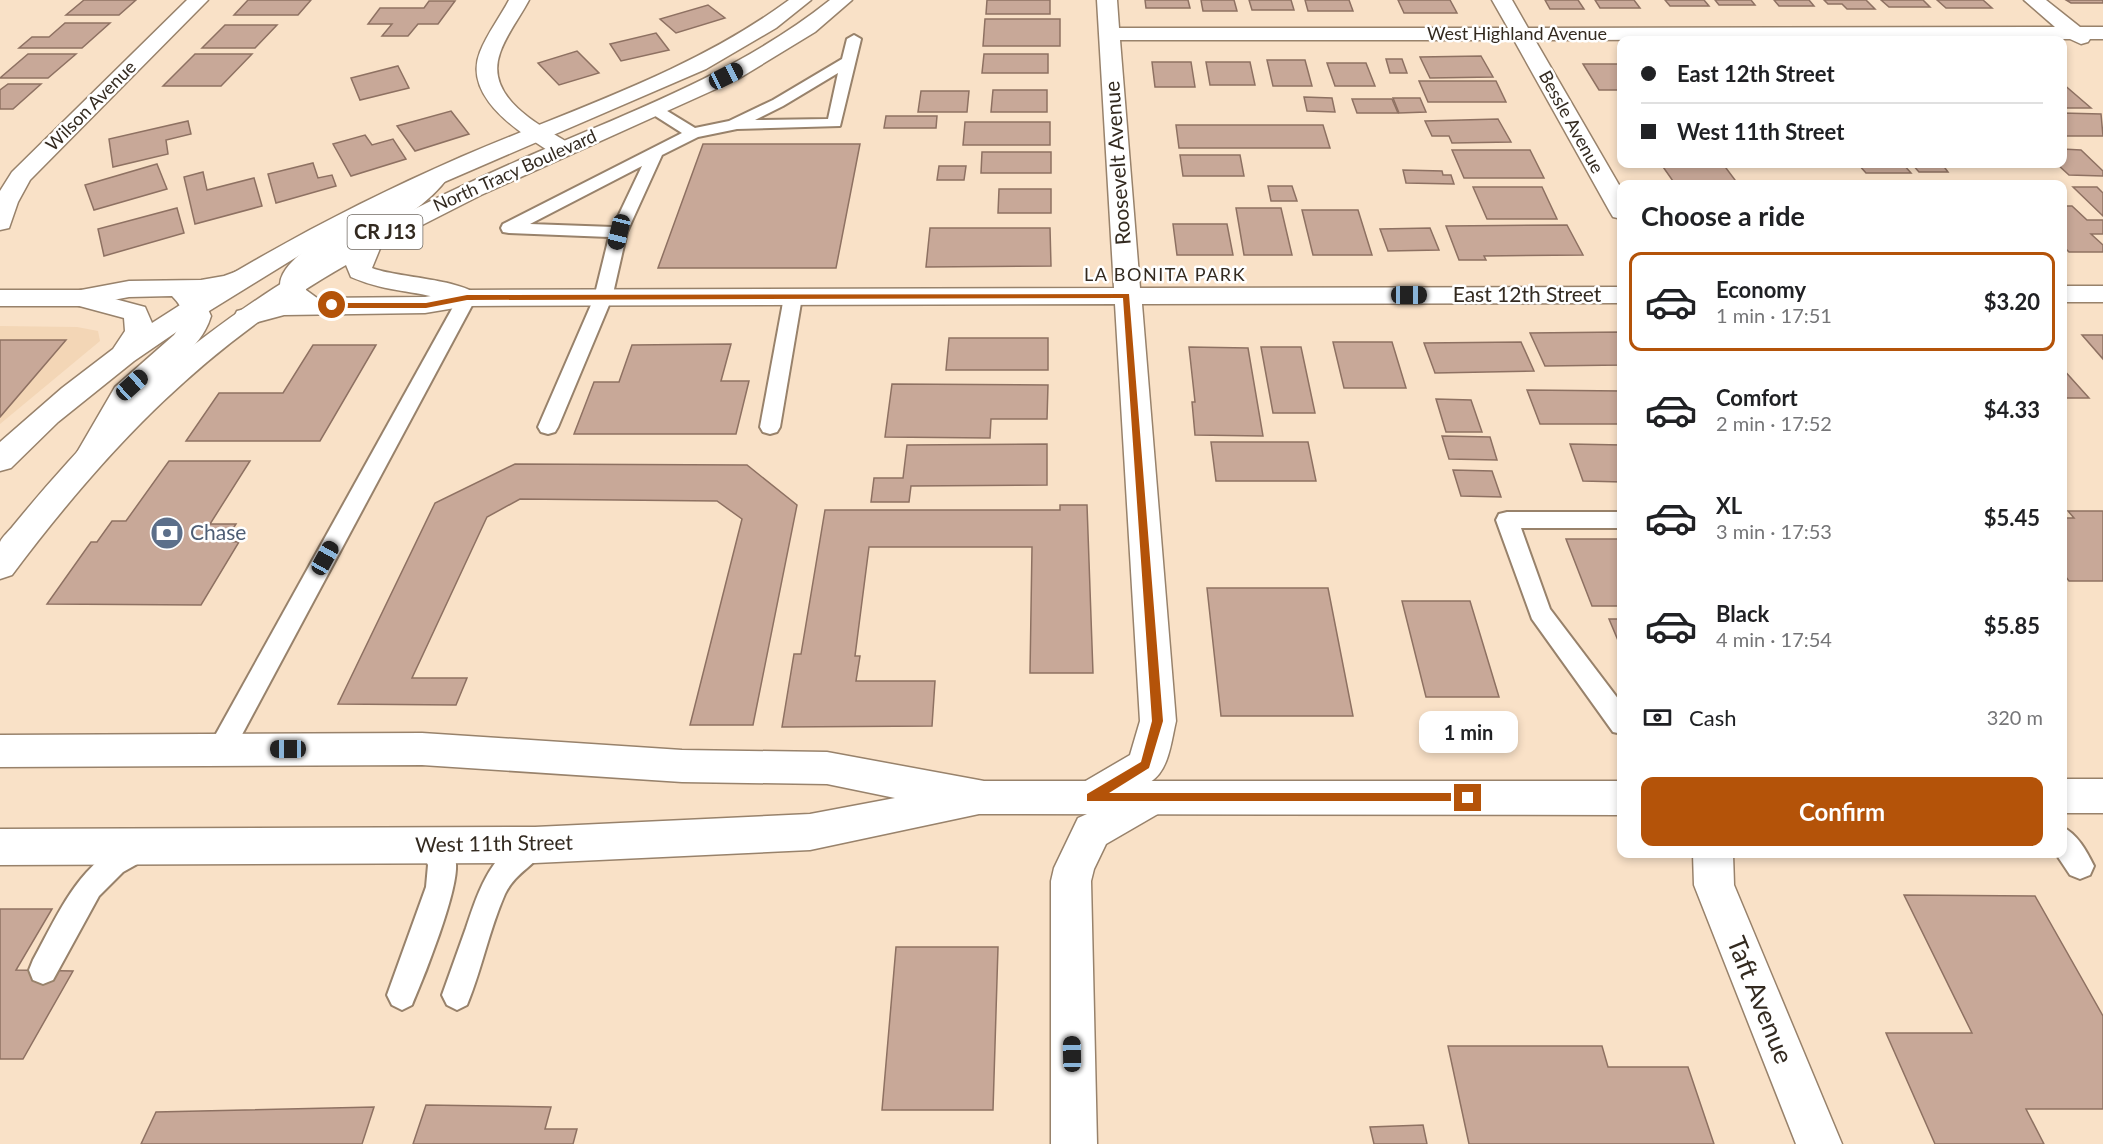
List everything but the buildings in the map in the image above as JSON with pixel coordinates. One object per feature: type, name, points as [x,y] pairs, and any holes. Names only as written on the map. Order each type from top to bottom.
[{"type":"street","name":"Wilson Avenue","points":[[0,223],[6,202],[20,177],[198,0]]},
{"type":"street","points":[[519,0],[489,54],[488,71],[494,96],[498,103],[520,122],[562,149]]},
{"type":"street","name":"North Tracy Boulevard","points":[[188,298],[246,276],[355,215],[437,176],[710,57],[754,33],[801,0]]},
{"type":"street","name":"North Tracy Boulevard","points":[[300,297],[371,240],[429,210],[654,109],[762,57],[805,30],[842,0]]},
{"type":"street","name":"Roosevelt Avenue","points":[[1091,798],[1146,765],[1158,721],[1126,295],[1107,0]]},
{"type":"street","name":"Bessle Avenue","points":[[1502,0],[1617,203]]},
{"type":"street","points":[[2034,0],[2075,33]]},
{"type":"street","name":"West Highland Avenue","points":[[1110,34],[2075,33],[2099,42]]},
{"type":"street","points":[[300,297],[292,276],[300,265],[343,238],[400,208],[437,176]]},
{"type":"street","points":[[371,240],[362,258],[360,272],[381,282],[443,290],[467,298]]},
{"type":"street","points":[[0,298],[81,298],[129,289],[188,298],[200,316],[191,334],[132,385],[91,454],[0,566]]},
{"type":"street","points":[[2067,294],[2103,294]]},
{"type":"street","name":"East 12th Street","points":[[91,454],[165,382],[247,317],[283,308],[300,297],[426,305],[467,298],[1126,295],[1617,296]]},
{"type":"street","points":[[81,298],[136,314],[141,323],[137,336],[122,356]]},
{"type":"street","points":[[0,460],[54,410],[122,356],[188,298]]},
{"type":"street","name":"West 11th Street","points":[[0,751],[221,749],[475,751],[682,766],[827,768],[984,798],[1617,798]]},
{"type":"street","points":[[2067,796],[2103,796]]},
{"type":"street","name":"West 11th Street","points":[[0,847],[535,845],[810,832],[984,798]]},
{"type":"street","points":[[1074,1144],[1071,881],[1074,868],[1092,831],[1149,798]]},
{"type":"street","name":"Taft Avenue","points":[[1713,858],[1714,885],[1819,1144]]},
{"type":"lane","points":[[619,232],[509,228],[693,134],[733,125],[835,123],[854,39]]},
{"type":"lane","points":[[733,125],[778,103],[848,61]]},
{"type":"lane","points":[[654,109],[693,134]]},
{"type":"lane","points":[[548,427],[603,298],[619,232],[656,153]]},
{"type":"lane","points":[[770,427],[793,297]]},
{"type":"lane","points":[[221,749],[467,298]]},
{"type":"lane","points":[[1617,520],[1507,520],[1540,613],[1617,717]]},
{"type":"lane","points":[[457,995],[494,886],[511,862],[535,845]]},
{"type":"lane","points":[[43,970],[89,887],[112,863],[144,846]]},
{"type":"lane","points":[[402,995],[440,887],[442,863],[431,846]]},
{"type":"lane","points":[[2067,846],[2080,866]]},
{"type":"shaded area","points":[[0,326],[77,327],[98,331],[100,341],[0,424]]},
{"type":"place","name":"Chase","points":[[167,533]]},
{"type":"district","name":"LA BONITA PARK","points":[[1165,275]]},
{"type":"route","points":[[332,305],[426,305],[467,298],[1126,295],[1158,721],[1146,765],[1091,798],[1468,798]]}]
